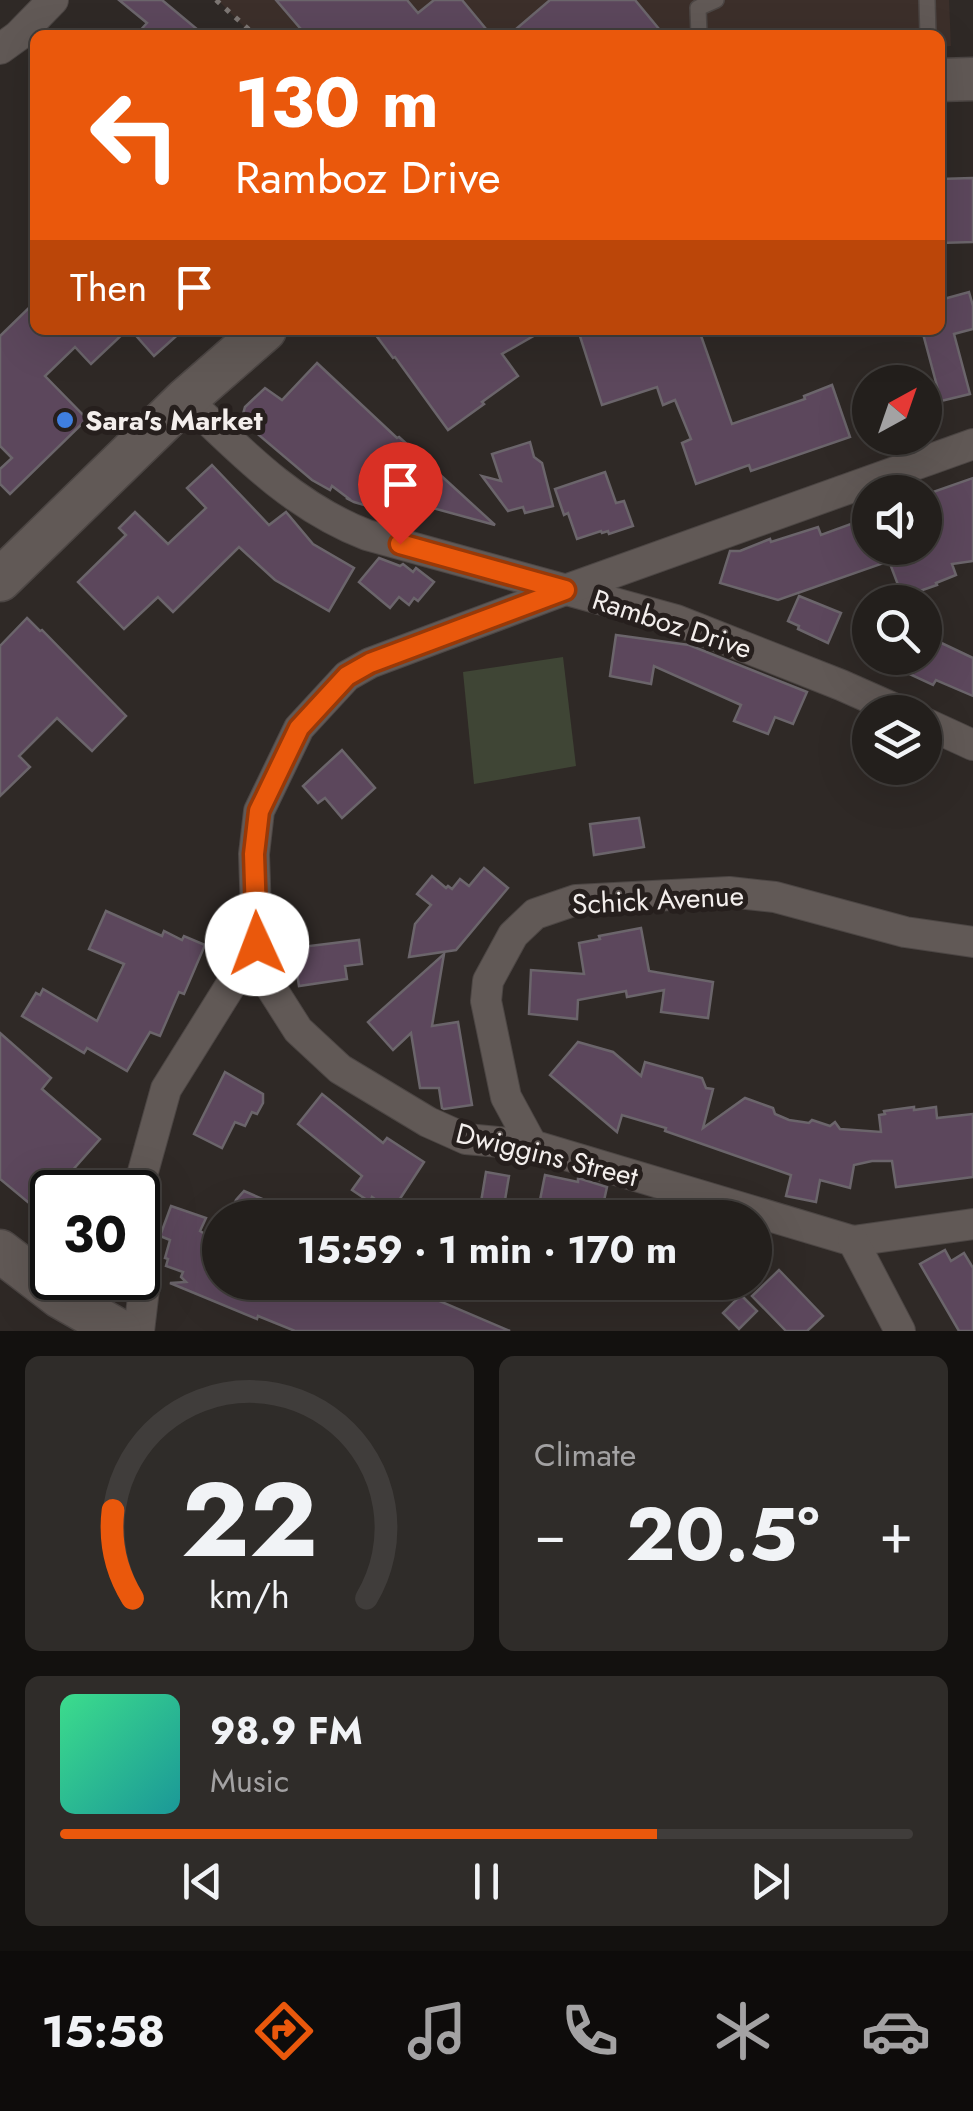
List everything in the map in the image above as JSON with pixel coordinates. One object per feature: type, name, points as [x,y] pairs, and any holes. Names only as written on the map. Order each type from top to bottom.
[{"type":"street","points":[[0,49],[53,0]]},
{"type":"street","points":[[945,80],[973,79]]},
{"type":"street","points":[[0,580],[186,399],[259,335]]},
{"type":"street","name":"Ramboz Drive","points":[[186,399],[273,480],[334,522],[367,535],[676,620],[864,695]]},
{"type":"street","name":"Dwiggins Street","points":[[973,444],[565,590],[370,663],[347,676],[299,728],[259,811],[254,854],[257,944],[272,989],[298,1030],[340,1068],[428,1122],[466,1140],[532,1145],[853,1240],[973,1224]]},
{"type":"street","points":[[942,731],[973,745]]},
{"type":"street","name":"Schick Avenue","points":[[532,1145],[506,1096],[486,1002],[488,981],[513,935],[535,914],[576,900],[729,892],[775,897],[905,932],[973,942]]},
{"type":"street","points":[[140,1331],[146,1272],[138,1228],[141,1178],[166,1090],[257,944]]},
{"type":"street","points":[[853,1240],[900,1331]]},
{"type":"street","points":[[0,1250],[60,1297],[120,1331]]},
{"type":"lane","points":[[698,30],[694,4],[716,0]]},
{"type":"lane","points":[[926,0],[928,30]]},
{"type":"path","points":[[216,0],[249,30]]},
{"type":"shaded area","points":[[218,0],[949,0],[951,46],[945,47],[945,30],[247,30]]},
{"type":"green space","points":[[563,657],[576,766],[474,784],[463,672]]},
{"type":"building","points":[[119,0],[162,0],[198,30],[141,30],[147,23]]},
{"type":"building","points":[[276,0],[407,0],[418,13],[434,0],[462,0],[487,30],[312,30],[302,30]]},
{"type":"building","points":[[550,0],[635,0],[660,30],[515,30]]},
{"type":"building","points":[[973,178],[973,242],[945,243],[945,179]]},
{"type":"building","points":[[969,292],[973,329],[954,334],[970,394],[942,401],[942,365],[931,365],[923,335],[945,335],[945,299]]},
{"type":"building","points":[[30,307],[30,335],[122,335],[91,364],[75,347],[45,376],[87,419],[10,494],[0,484],[0,469],[12,458],[0,446],[0,336]]},
{"type":"building","points":[[135,335],[177,335],[154,356]]},
{"type":"building","points":[[376,335],[535,335],[502,354],[518,376],[448,430]]},
{"type":"building","points":[[580,335],[701,335],[732,424],[805,399],[804,396],[832,385],[850,437],[751,471],[749,465],[696,484],[682,443],[691,439],[675,400],[663,405],[657,387],[602,405]]},
{"type":"building","points":[[317,363],[418,454],[368,492],[436,471],[495,525],[407,501],[402,516],[354,502],[332,486],[330,490],[312,480],[246,424],[245,407],[265,388],[282,400]]},
{"type":"building","points":[[530,442],[534,457],[542,463],[553,506],[525,513],[523,507],[508,511],[482,476],[501,481],[492,454]]},
{"type":"building","points":[[212,465],[269,525],[286,512],[313,544],[354,568],[329,611],[275,580],[239,547],[173,612],[158,597],[124,629],[78,582],[126,535],[119,528],[135,512],[168,544],[206,508],[187,488]]},
{"type":"building","points":[[605,472],[616,503],[624,501],[633,526],[577,539],[555,489]]},
{"type":"building","points":[[973,478],[973,561],[952,564],[956,575],[937,585],[898,585],[891,565],[942,565],[942,489]]},
{"type":"building","points":[[852,524],[852,565],[878,565],[778,600],[720,583],[730,551],[818,527],[821,535]]},
{"type":"building","points":[[379,558],[403,564],[413,572],[416,568],[434,582],[418,601],[414,598],[409,605],[399,597],[390,608],[359,582]]},
{"type":"building","points":[[799,596],[841,613],[828,643],[788,621]]},
{"type":"building","points":[[27,618],[126,716],[92,751],[57,718],[19,756],[30,767],[0,796],[0,646]]},
{"type":"building","points":[[616,635],[689,645],[807,692],[793,724],[775,717],[768,734],[734,721],[741,705],[654,666],[651,684],[610,676]]},
{"type":"building","points":[[942,643],[973,658],[973,696],[936,680],[933,685],[912,675],[942,675]]},
{"type":"building","points":[[342,750],[375,788],[342,818],[325,798],[318,803],[303,786]]},
{"type":"building","points":[[639,818],[644,847],[594,855],[590,824]]},
{"type":"building","points":[[484,868],[508,888],[456,950],[409,957],[415,924],[431,905],[417,894],[432,876],[452,889],[460,879],[469,886]]},
{"type":"building","points":[[106,911],[162,936],[164,931],[205,945],[160,1036],[150,1032],[127,1071],[87,1048],[84,1053],[22,1016],[36,993],[40,995],[43,989],[97,1021],[124,964],[89,949]]},
{"type":"building","points":[[641,928],[649,971],[713,982],[708,1018],[661,1012],[664,990],[627,997],[626,991],[578,1000],[577,1019],[529,1014],[531,970],[584,974],[579,943]]},
{"type":"building","points":[[359,940],[362,964],[345,966],[347,979],[299,986],[293,948]]},
{"type":"building","points":[[444,954],[432,1026],[458,1022],[472,1105],[444,1109],[439,1088],[420,1088],[411,1033],[393,1050],[368,1022]]},
{"type":"building","points":[[0,1033],[51,1078],[42,1089],[100,1139],[73,1170],[30,1170],[30,1204],[0,1179]]},
{"type":"building","points":[[578,1042],[613,1052],[641,1076],[645,1062],[702,1078],[706,1088],[713,1089],[703,1128],[745,1098],[773,1108],[775,1114],[789,1120],[812,1120],[830,1126],[835,1122],[840,1129],[881,1132],[879,1115],[884,1111],[936,1107],[937,1118],[973,1114],[973,1177],[896,1187],[892,1161],[872,1161],[854,1165],[850,1188],[820,1180],[816,1202],[786,1196],[791,1175],[622,1115],[617,1132],[550,1075]]},
{"type":"building","points":[[225,1072],[263,1094],[263,1103],[257,1114],[252,1112],[245,1126],[235,1122],[222,1148],[194,1134]]},
{"type":"building","points":[[322,1094],[383,1143],[387,1138],[424,1162],[399,1200],[367,1200],[352,1190],[362,1176],[298,1124]]},
{"type":"building","points":[[486,1172],[509,1176],[505,1200],[481,1200]]},
{"type":"building","points":[[545,1175],[578,1182],[578,1178],[607,1187],[604,1200],[540,1200]]},
{"type":"building","points":[[244,1191],[265,1200],[236,1200]]},
{"type":"building","points":[[171,1206],[202,1217],[202,1296],[170,1283],[186,1282],[181,1277],[183,1272],[166,1266],[170,1240],[160,1236]]},
{"type":"building","points":[[945,1250],[951,1261],[964,1253],[973,1268],[973,1331],[959,1331],[920,1264]]},
{"type":"building","points":[[779,1270],[823,1316],[807,1331],[786,1331],[756,1300],[772,1300],[772,1277]]},
{"type":"building","points":[[211,1300],[437,1300],[510,1331],[295,1331],[258,1316],[257,1319]]},
{"type":"building","points":[[736,1300],[746,1300],[757,1311],[739,1329],[723,1313]]},
{"type":"place","name":"Sara's Market","points":[[65,420]]},
{"type":"route","points":[[257,944],[254,854],[259,811],[299,728],[347,676],[370,663],[565,590],[400,544]]}]
